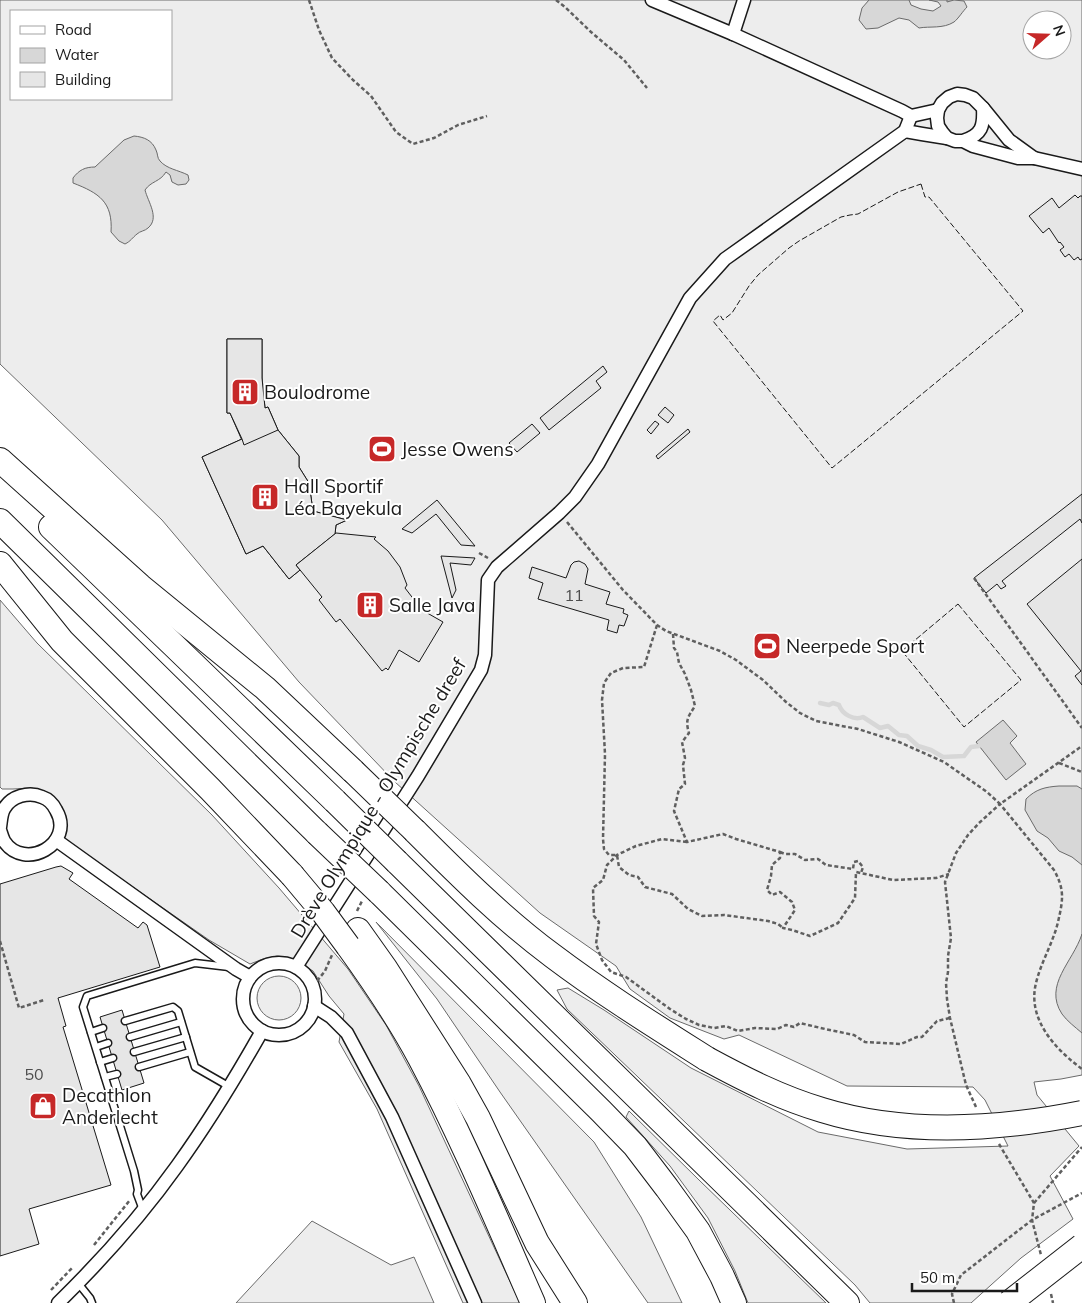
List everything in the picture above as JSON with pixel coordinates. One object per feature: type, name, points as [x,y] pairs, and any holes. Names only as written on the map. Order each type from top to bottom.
[{"type":"highway","points":[[0,460],[140,586],[265,688],[498,911],[552,956],[626,1008],[707,1058],[764,1088],[801,1104],[884,1124],[944,1128],[1019,1123],[1082,1113]]},
{"type":"highway","points":[[0,478],[336,802],[847,1303]]},
{"type":"highway","points":[[0,520],[317,833],[380,892],[635,1146],[698,1231],[734,1303]]},
{"type":"highway","points":[[0,564],[220,778],[296,868],[330,896],[346,943],[389,1004],[420,1058],[456,1130],[533,1303]]},
{"type":"highway","points":[[346,943],[385,968],[459,1084],[478,1118],[537,1243],[575,1303]]},
{"type":"highway","points":[[1009,1303],[1082,1246]]},
{"type":"street","points":[[652,0],[733,34],[912,116],[938,110]]},
{"type":"street","points":[[733,34],[744,0]]},
{"type":"street","points":[[948,138],[938,126],[938,110],[949,97],[957,94],[965,95],[973,98],[983,108],[1009,140],[1034,158]]},
{"type":"street","points":[[912,116],[906,131],[963,141],[972,138],[979,132],[983,123],[983,108]]},
{"type":"street","name":"Drève Olympique - Olympische dreef","points":[[296,967],[424,767],[480,670],[485,655],[488,580],[500,564],[575,497],[598,464],[690,298],[725,259],[906,131]]},
{"type":"street","points":[[963,141],[973,146],[1018,158],[1034,158],[1082,169]]},
{"type":"street","points":[[29,794],[42,796],[52,804],[59,815],[60,828],[56,840],[44,851],[29,855],[14,850],[4,841],[0,828],[3,802],[29,794]]},
{"type":"street","points":[[56,840],[236,969],[250,977]]},
{"type":"street","points":[[284,963],[296,967],[306,975],[313,986],[315,996],[311,1017],[295,1031],[279,1035],[262,1031],[252,1024],[246,1013],[243,1001],[244,988],[250,977],[259,968],[271,964],[284,963]]},
{"type":"street","points":[[314,1006],[331,1017],[347,1033],[392,1117],[475,1303]]},
{"type":"street","points":[[58,1303],[102,1259],[178,1166],[230,1087],[262,1031]]},
{"type":"lane","points":[[143,1210],[137,1194],[138,1190],[134,1171],[83,1007],[87,996],[195,963],[236,969]]},
{"type":"lane","points":[[125,1022],[173,1007],[178,1011],[195,1067],[230,1087]]},
{"type":"lane","points":[[130,1037],[181,1022]]},
{"type":"lane","points":[[91,1032],[103,1028]]},
{"type":"lane","points":[[134,1052],[186,1037]]},
{"type":"lane","points":[[96,1047],[108,1043]]},
{"type":"lane","points":[[139,1067],[190,1052]]},
{"type":"lane","points":[[100,1062],[113,1058]]},
{"type":"lane","points":[[105,1077],[117,1074]]},
{"type":"lane","points":[[78,1283],[92,1303]]},
{"type":"path","points":[[309,0],[319,30],[332,58],[371,96],[396,132],[412,144],[434,138],[458,125],[487,116]]},
{"type":"path","points":[[556,0],[624,60],[647,88]]},
{"type":"path","points":[[559,513],[623,590],[657,624],[672,634],[720,651],[736,660],[763,680],[800,713],[816,721],[858,729],[899,742],[944,762],[987,792],[1000,804],[1054,870],[1059,879],[1062,903],[1054,935],[1036,981],[1034,1005],[1040,1024],[1069,1059],[1082,1069]]},
{"type":"path","points":[[974,578],[1082,728]]},
{"type":"path","points":[[617,855],[609,855],[604,849],[603,839],[605,754],[602,700],[604,683],[610,673],[623,668],[644,667],[657,624]]},
{"type":"path","points":[[672,634],[674,648],[677,652],[679,663],[686,674],[695,706],[688,717],[686,725],[688,733],[682,742],[686,758],[683,765],[685,784],[679,789],[674,811],[687,842]]},
{"type":"path","points":[[980,1112],[966,1086],[947,999],[946,983],[951,938],[945,882],[956,853],[968,835],[979,824],[1000,804],[1082,746]]},
{"type":"path","points":[[1059,763],[1082,772]]},
{"type":"path","points":[[861,872],[863,867],[858,861],[854,862],[853,869],[826,865],[818,859],[805,860],[795,854],[785,854],[723,834],[687,842],[662,839],[636,846],[617,855],[607,865],[603,880],[593,888],[594,916],[599,922],[596,944],[602,960],[611,972],[626,978],[670,1009],[699,1025],[714,1028],[726,1026],[738,1031],[755,1028],[777,1029],[786,1025],[794,1027],[800,1023],[854,1035],[865,1042],[901,1044],[917,1037],[922,1038],[937,1021],[950,1018]]},
{"type":"path","points":[[780,852],[780,858],[772,865],[767,890],[772,895],[780,892],[792,902],[795,910],[783,928]]},
{"type":"path","points":[[617,855],[619,867],[629,875],[638,877],[645,887],[672,894],[688,909],[702,916],[724,915],[768,921],[778,924],[783,928],[810,936],[838,923],[855,898],[856,872],[893,880],[936,878],[949,874]]},
{"type":"path","points":[[0,941],[20,1008],[44,1000]]},
{"type":"path","points":[[313,986],[346,943]]},
{"type":"path","points":[[997,1142],[1034,1203]]},
{"type":"path","points":[[1035,1231],[1032,1220],[1034,1203],[1082,1147]]},
{"type":"path","points":[[954,1303],[952,1294],[961,1275],[1032,1220],[1082,1193]]},
{"type":"path","points":[[91,1249],[137,1194]]},
{"type":"path","points":[[50,1292],[79,1262]]},
{"type":"shaded area","points":[[0,0],[1082,0],[1082,1075],[1034,1082],[1037,1095],[1079,1146],[1050,1176],[1073,1219],[1021,1258],[971,1303],[870,1303],[855,1285],[567,1009],[557,990],[568,988],[691,1068],[818,1132],[907,1149],[1008,1146],[985,1100],[973,1087],[847,1086],[739,1035],[724,1039],[670,1018],[630,989],[616,966],[540,913],[395,782],[299,682],[162,520],[0,364]]},
{"type":"shaded area","points":[[0,600],[37,643],[212,815],[279,888],[348,969],[386,1025],[419,1086],[520,1303],[463,1303],[377,1109],[339,1042],[344,1014],[329,996],[313,971],[294,959],[277,956],[250,964],[209,940],[64,839],[64,821],[60,806],[50,794],[32,788],[2,789],[0,787]]},
{"type":"shaded area","points":[[376,922],[594,1142],[641,1217],[682,1303],[648,1303],[437,999]]},
{"type":"shaded area","points":[[279,976],[291,980],[297,986],[301,998],[297,1010],[291,1016],[279,1020],[267,1016],[261,1010],[257,998],[261,986],[267,980]]},
{"type":"shaded area","points":[[629,1111],[826,1303],[748,1303],[735,1271],[708,1218],[670,1166],[626,1117]]},
{"type":"shaded area","points":[[312,1221],[391,1265],[414,1257],[434,1303],[236,1303]]},
{"type":"water","points":[[869,0],[909,0],[911,5],[933,11],[941,6],[938,2],[929,0],[964,1],[967,7],[954,22],[945,26],[919,28],[909,20],[899,18],[878,28],[866,29],[859,20],[862,8]]},
{"type":"water","points":[[134,136],[150,141],[157,151],[158,159],[163,164],[188,175],[189,180],[186,184],[178,185],[172,182],[170,175],[166,172],[161,178],[147,187],[145,190],[152,210],[153,220],[147,229],[138,233],[125,244],[119,241],[111,232],[110,213],[103,200],[73,183],[73,178],[82,170],[95,167],[124,140]]},
{"type":"water","points":[[1003,720],[1017,736],[1010,743],[1026,764],[1006,780],[976,742]]},
{"type":"water","points":[[1077,786],[1082,789],[1082,865],[1072,857],[1059,851],[1048,838],[1037,831],[1025,810],[1026,799],[1033,793],[1045,788]]},
{"type":"water","points":[[1082,934],[1082,1033],[1062,1014],[1057,1003],[1056,993],[1058,983]]},
{"type":"building","points":[[1075,195],[1078,198],[1082,196],[1082,259],[1080,260],[1078,257],[1074,260],[1069,254],[1065,257],[1060,250],[1064,247],[1049,228],[1043,233],[1029,216],[1052,198],[1059,208]]},
{"type":"building","name":"Boulodrome","points":[[227,339],[262,339],[262,378],[265,408],[268,407],[278,430],[244,445],[230,413],[227,413]]},
{"type":"building","name":"Hall Sportif Léa Bayekula","points":[[227,339],[262,339],[262,378],[265,408],[268,407],[278,430],[299,456],[299,467],[309,483],[313,511],[347,520],[336,525],[335,534],[296,565],[300,570],[289,579],[263,546],[246,554],[202,457],[242,439],[230,413],[227,413]]},
{"type":"building","points":[[603,366],[607,372],[596,381],[601,388],[549,430],[540,418]]},
{"type":"building","points":[[665,407],[674,415],[668,423],[658,415]]},
{"type":"building","points":[[655,421],[659,424],[651,434],[647,430]]},
{"type":"building","points":[[532,424],[540,433],[517,452],[509,443]]},
{"type":"building","points":[[688,429],[690,432],[658,459],[656,456]]},
{"type":"building","name":"Hall Sportif Léa Bayekula","points":[[278,430],[299,456],[299,467],[309,483],[313,511],[347,520],[336,525],[335,534],[296,565],[300,570],[289,579],[263,546],[246,554],[202,457],[242,439],[244,445]]},
{"type":"building","points":[[1082,494],[1082,523],[1080,519],[1002,581],[1006,586],[1001,589],[997,584],[986,593],[974,578]]},
{"type":"building","points":[[437,500],[475,546],[461,545],[436,514],[412,533],[402,529]]},
{"type":"building","name":"Salle Java","points":[[336,533],[376,537],[374,539],[388,551],[400,567],[407,585],[405,588],[422,610],[443,622],[419,662],[399,650],[388,670],[386,668],[382,671],[340,619],[336,622],[319,600],[322,597],[296,565]]},
{"type":"building","points":[[441,556],[475,558],[471,565],[450,563],[456,590],[452,598]]},
{"type":"building","points":[[1082,559],[1082,685],[1075,676],[1081,671],[1027,604]]},
{"type":"building","points":[[579,561],[585,564],[588,569],[585,584],[610,592],[606,604],[624,609],[623,613],[628,615],[624,626],[619,625],[617,633],[607,630],[609,620],[538,599],[543,583],[529,578],[532,567],[566,578],[571,565]]},
{"type":"building","name":"Decathlon Anderlecht","points":[[61,866],[73,873],[69,879],[138,928],[143,922],[147,925],[160,967],[58,998],[66,1026],[63,1027],[111,1185],[29,1209],[39,1244],[0,1256],[0,884]]},
{"type":"building","points":[[122,1010],[144,1083],[122,1090],[100,1017]]},
{"type":"waterway","points":[[820,703],[839,705],[849,716],[863,717],[880,728],[888,726],[899,735],[907,736],[918,746],[931,750],[943,757],[964,756],[971,747],[979,746]]},
{"type":"fence","points":[[921,184],[925,197],[929,197],[1023,311],[832,468],[713,321],[720,315],[723,320],[732,313],[758,275],[799,241],[841,217],[858,214],[898,192],[921,184]]},
{"type":"fence","points":[[958,604],[1021,680],[964,727],[902,651],[958,604]]},
{"type":"place","name":"Boulodrome","points":[[245,392]]},
{"type":"place","name":"Jesse Owens","points":[[382,449]]},
{"type":"place","name":"Hall Sportif Léa Bayekula","points":[[265,497]]},
{"type":"place","name":"Salle Java","points":[[370,605]]},
{"type":"place","name":"Neerpede Sport","points":[[767,646]]},
{"type":"place","name":"Decathlon Anderlecht","points":[[43,1106]]}]
